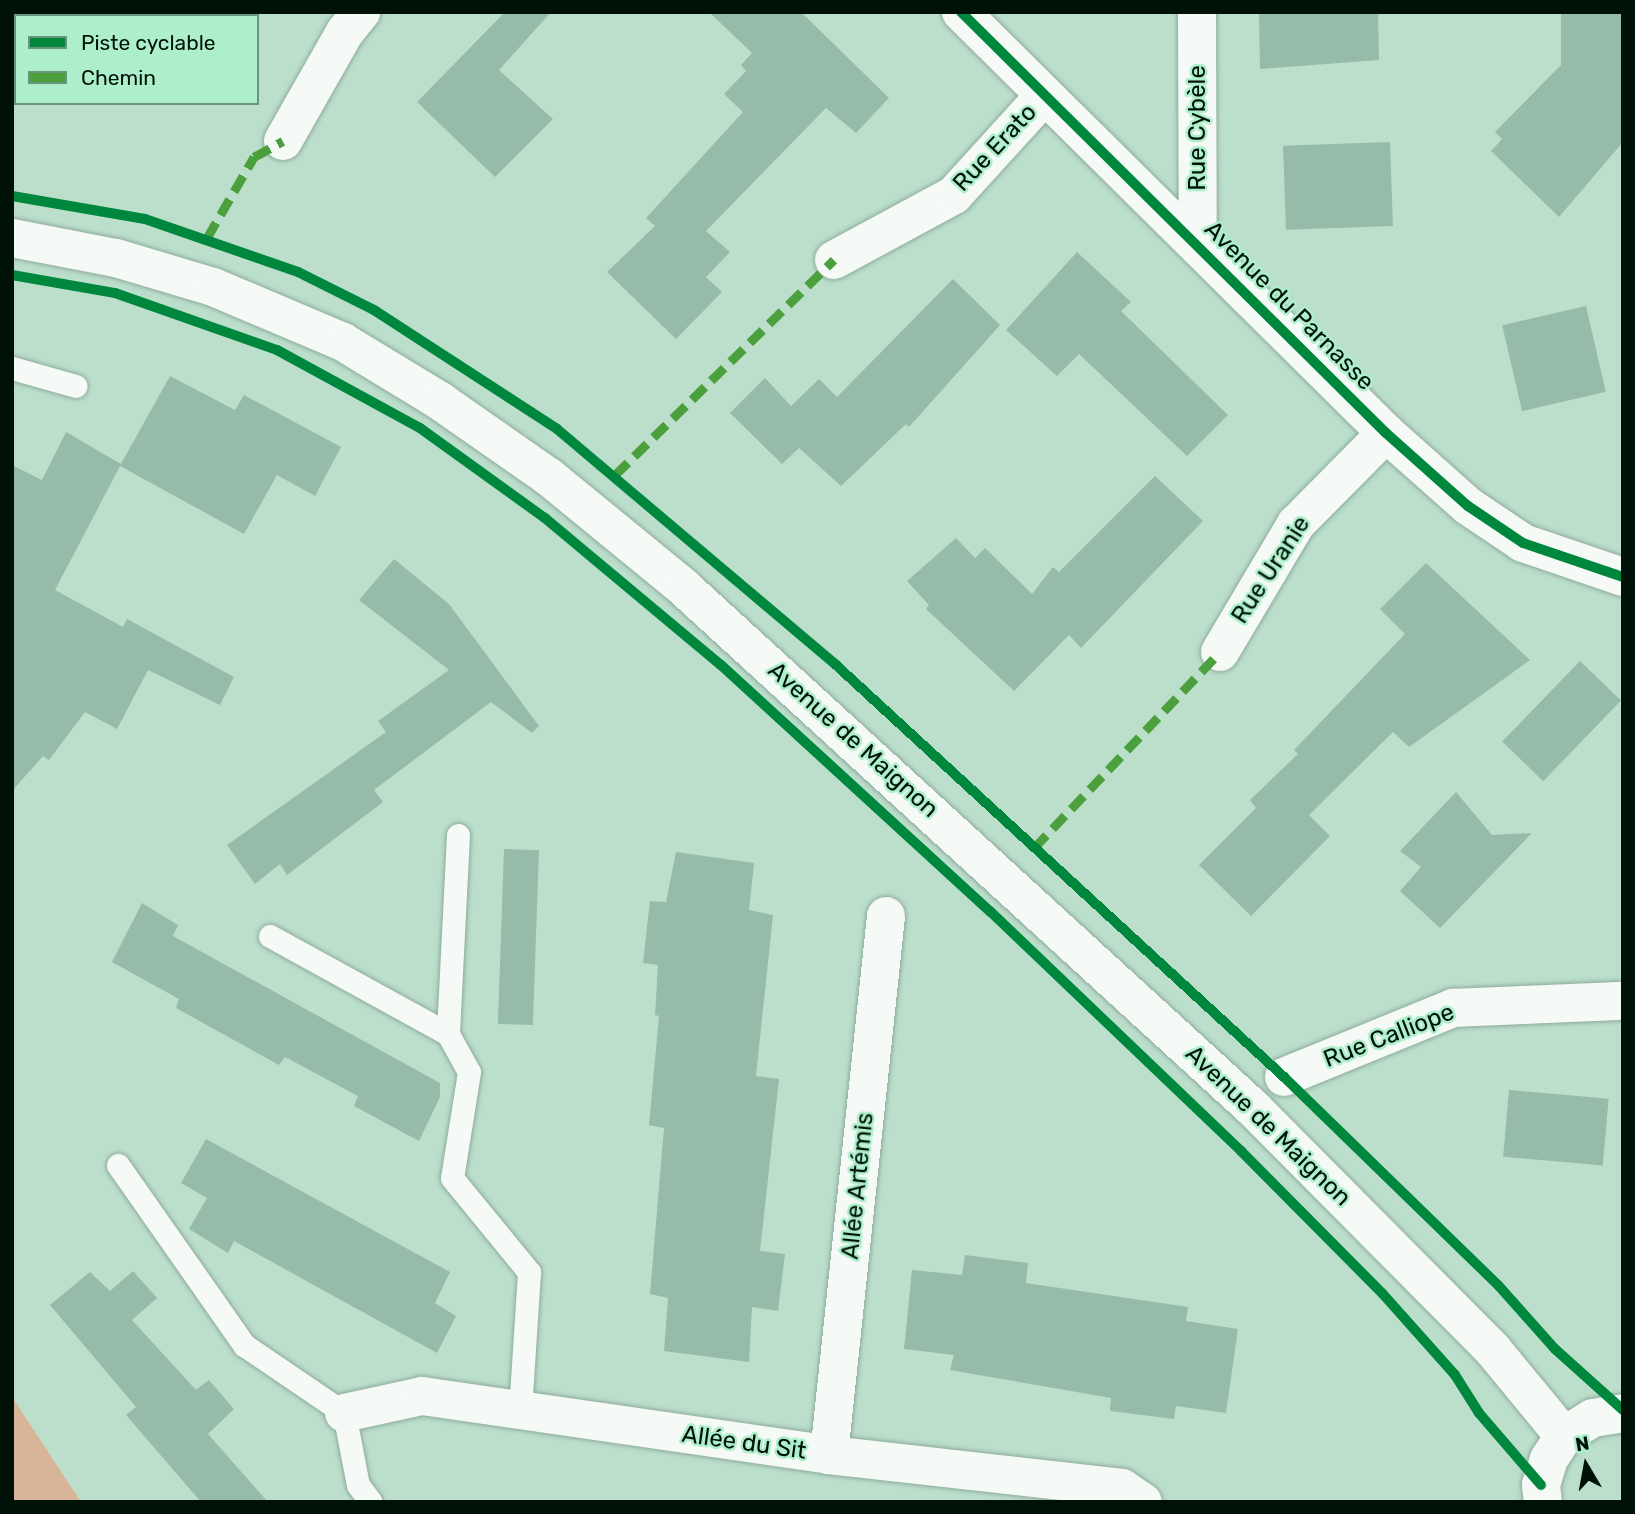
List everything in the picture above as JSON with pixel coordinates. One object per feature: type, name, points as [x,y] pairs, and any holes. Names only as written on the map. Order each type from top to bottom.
[{"type":"street","points":[[284,141],[345,32],[361,12]]},
{"type":"street","name":"Rue Cybèle","points":[[1197,12],[1198,244]]},
{"type":"street","name":"Avenue du Parnasse","points":[[980,19],[1044,96],[1198,244],[1386,433],[1468,506],[1523,543],[1623,577]]},
{"type":"street","name":"Rue Erato","points":[[834,260],[954,195],[1044,96]]},
{"type":"street","name":"Avenue de Maignon","points":[[12,238],[116,258],[213,286],[343,342],[440,401],[549,477],[693,595],[1254,1109],[1493,1350],[1564,1437]]},
{"type":"street","name":"Rue Uranie","points":[[1220,652],[1296,524],[1386,433]]},
{"type":"street","name":"Allée Artémis","points":[[829,1455],[886,916]]},
{"type":"street","name":"Rue Calliope","points":[[1284,1077],[1452,1008],[1623,1002]]},
{"type":"street","name":"Allée du Sit","points":[[344,1413],[422,1396],[829,1455],[1122,1488],[1143,1502]]},
{"type":"street","points":[[1543,1502],[1541,1485],[1549,1459],[1564,1437],[1593,1418],[1623,1413]]},
{"type":"lane","points":[[12,368],[76,386]]},
{"type":"lane","points":[[458,835],[448,1034],[469,1072],[452,1178],[529,1272],[520,1410]]},
{"type":"lane","points":[[270,936],[448,1034]]},
{"type":"lane","points":[[118,1165],[244,1345],[344,1413],[359,1485],[371,1502]]},
{"type":"shaded area","points":[[12,1397],[81,1502],[12,1502]]},
{"type":"building","points":[[505,12],[551,12],[499,70],[553,119],[495,177],[417,102]]},
{"type":"building","points":[[709,12],[801,12],[889,98],[856,133],[826,108],[706,231],[730,252],[706,277],[722,292],[676,339],[607,272],[655,226],[646,218],[743,112],[724,94],[746,71],[741,65],[752,53]]},
{"type":"building","points":[[1259,12],[1378,12],[1379,60],[1260,69]]},
{"type":"building","points":[[1561,12],[1623,12],[1623,142],[1559,217],[1491,151],[1502,139],[1495,132],[1561,65]]},
{"type":"building","points":[[1390,142],[1393,226],[1286,230],[1283,146]]},
{"type":"building","points":[[1077,252],[1131,302],[1121,311],[1228,415],[1187,456],[1079,354],[1057,376],[1006,330]]},
{"type":"building","points":[[953,279],[1000,325],[909,427],[906,424],[841,486],[799,448],[782,464],[730,413],[765,378],[791,406],[819,379],[837,397]]},
{"type":"building","points":[[1586,306],[1606,392],[1522,411],[1502,325]]},
{"type":"building","points":[[170,376],[235,410],[244,395],[341,447],[315,496],[277,475],[244,534],[120,466],[55,590],[123,627],[127,619],[234,677],[220,705],[148,670],[117,729],[85,712],[49,760],[43,756],[12,791],[12,465],[42,480],[66,432],[121,464]]},
{"type":"building","points":[[1155,476],[1203,521],[1081,648],[1069,635],[1014,691],[926,609],[929,605],[907,581],[956,538],[975,558],[985,548],[1032,594],[1053,567],[1059,572]]},
{"type":"building","points":[[394,559],[449,604],[539,726],[532,733],[491,702],[374,790],[383,802],[287,875],[280,864],[255,884],[227,845],[386,732],[378,721],[449,670],[359,600]]},
{"type":"building","points":[[1426,563],[1530,660],[1409,747],[1393,732],[1309,815],[1330,836],[1251,916],[1199,865],[1256,808],[1250,800],[1298,754],[1294,750],[1405,634],[1380,609]]},
{"type":"building","points":[[1580,661],[1621,701],[1543,781],[1502,742]]},
{"type":"building","points":[[1456,792],[1492,835],[1532,833],[1440,928],[1400,891],[1421,867],[1400,851]]},
{"type":"building","points":[[504,849],[539,850],[533,1025],[498,1024]]},
{"type":"building","points":[[676,852],[754,863],[749,910],[773,915],[756,1076],[779,1079],[760,1251],[785,1254],[778,1311],[752,1307],[749,1362],[664,1351],[668,1298],[650,1294],[664,1128],[649,1125],[659,1016],[655,1015],[658,965],[643,963],[650,901],[666,902]]},
{"type":"building","points":[[142,903],[178,925],[173,936],[440,1083],[440,1097],[419,1141],[354,1106],[358,1096],[285,1057],[279,1065],[176,1008],[179,999],[112,962]]},
{"type":"building","points":[[1509,1090],[1609,1099],[1603,1165],[1503,1157]]},
{"type":"building","points":[[206,1139],[450,1272],[435,1303],[456,1316],[437,1353],[234,1241],[228,1253],[189,1229],[207,1198],[181,1183]]},
{"type":"building","points":[[965,1255],[1028,1263],[1026,1283],[1188,1307],[1186,1321],[1238,1329],[1226,1413],[1176,1406],[1174,1419],[1110,1411],[1111,1398],[950,1370],[954,1355],[904,1349],[912,1270],[962,1275]]},
{"type":"building","points":[[133,1271],[157,1298],[132,1320],[196,1390],[209,1380],[234,1409],[208,1434],[268,1502],[201,1502],[126,1415],[136,1407],[50,1305],[90,1272],[110,1291]]},
{"type":"marked path","points":[[207,238],[254,157],[283,141]]},
{"type":"marked path","points":[[615,475],[834,260]]},
{"type":"marked path","points":[[1034,848],[1220,652]]},
{"type":"cycle path","points":[[961,12],[1386,433],[1468,506],[1523,543],[1623,577]]},
{"type":"cycle path","points":[[12,196],[145,219],[298,272],[374,310],[557,429],[836,665],[1284,1077],[1498,1285],[1555,1349],[1623,1410]]},
{"type":"cycle path","points":[[12,275],[115,293],[277,350],[420,428],[545,518],[721,665],[991,912],[1241,1151],[1382,1293],[1455,1375],[1479,1413],[1541,1485]]}]
